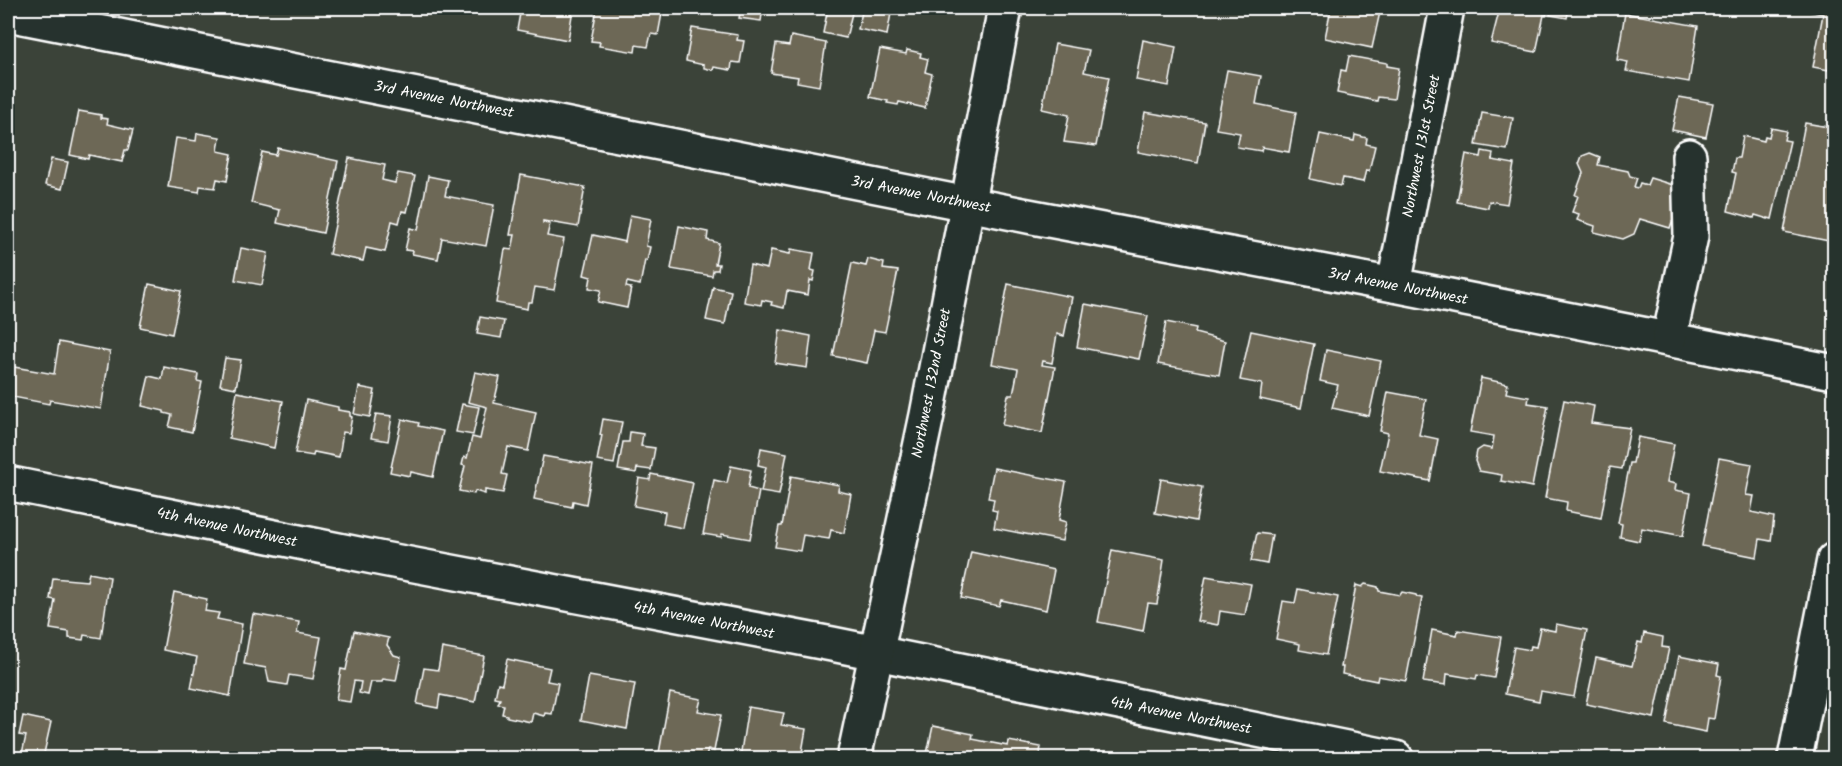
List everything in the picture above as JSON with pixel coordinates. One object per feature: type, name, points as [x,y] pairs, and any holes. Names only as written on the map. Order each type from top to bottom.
[{"type":"street","name":"Northwest 132nd Street","points":[[854,759],[927,415],[1005,8]]},
{"type":"street","name":"Northwest 131st Street","points":[[1394,285],[1448,8]]},
{"type":"street","name":"3rd Avenue Northwest","points":[[8,14],[966,204],[1394,285],[1834,372]]},
{"type":"street","points":[[1669,339],[1691,236],[1689,156]]},
{"type":"street","name":"4th Avenue Northwest","points":[[12,484],[383,559],[821,642],[1396,759]]},
{"type":"street","points":[[1795,759],[1834,560]]},
{"type":"building","points":[[436,8],[460,8],[458,17],[435,12]]},
{"type":"building","points":[[460,8],[479,8],[478,12]]},
{"type":"building","points":[[521,8],[579,8],[578,10],[573,9],[568,40],[517,30]]},
{"type":"building","points":[[597,8],[663,8],[658,35],[651,34],[648,47],[636,45],[635,52],[599,46],[600,42],[591,41]]},
{"type":"building","points":[[741,8],[763,8],[761,21],[739,18]]},
{"type":"building","points":[[828,8],[852,13],[846,38],[823,33]]},
{"type":"building","points":[[863,8],[892,8],[887,35],[858,29]]},
{"type":"building","points":[[1331,8],[1374,8],[1373,11],[1380,12],[1372,48],[1325,38]]},
{"type":"building","points":[[1500,8],[1548,8],[1546,16],[1544,15],[1536,52],[1491,43]]},
{"type":"building","points":[[1552,8],[1569,8],[1567,18],[1550,15]]},
{"type":"building","points":[[1793,8],[1834,8],[1834,71],[1813,67],[1823,14]]},
{"type":"building","points":[[1625,13],[1698,26],[1689,82],[1626,71],[1628,62],[1617,60]]},
{"type":"building","points":[[692,28],[738,35],[737,40],[744,41],[740,63],[732,62],[731,70],[714,67],[713,70],[704,68],[704,65],[686,61]]},
{"type":"building","points":[[791,36],[826,43],[819,86],[797,82],[798,77],[771,73],[776,44],[789,46]]},
{"type":"building","points":[[1143,40],[1176,47],[1169,86],[1136,80]]},
{"type":"building","points":[[1055,44],[1089,50],[1084,72],[1109,77],[1096,146],[1064,142],[1069,115],[1042,109]]},
{"type":"building","points":[[880,49],[906,54],[907,50],[921,53],[920,57],[928,59],[925,72],[932,74],[925,108],[899,102],[898,105],[887,103],[888,101],[870,97]]},
{"type":"building","points":[[1349,56],[1387,63],[1387,66],[1399,68],[1394,99],[1378,97],[1377,101],[1337,93],[1341,70],[1346,71]]},
{"type":"building","points":[[1227,70],[1261,76],[1256,104],[1296,112],[1289,152],[1262,147],[1261,151],[1237,147],[1240,133],[1216,129]]},
{"type":"building","points":[[1679,97],[1713,103],[1706,137],[1672,130]]},
{"type":"building","points":[[79,111],[101,115],[101,118],[108,119],[107,124],[133,130],[122,162],[89,155],[88,159],[70,155]]},
{"type":"building","points":[[1145,112],[1205,122],[1198,163],[1138,152]]},
{"type":"building","points":[[1482,113],[1513,118],[1507,150],[1476,145]]},
{"type":"building","points":[[1805,123],[1834,128],[1834,161],[1830,160],[1828,170],[1834,171],[1834,242],[1784,232]]},
{"type":"building","points":[[1771,128],[1786,131],[1784,140],[1790,141],[1772,219],[1755,215],[1754,218],[1728,211],[1736,173],[1732,172],[1735,158],[1739,158],[1743,136],[1764,141],[1765,136],[1769,137]]},
{"type":"building","points":[[197,133],[220,137],[218,151],[232,154],[227,181],[217,179],[215,188],[200,186],[199,192],[168,187],[176,138],[196,141]]},
{"type":"building","points":[[1320,134],[1354,141],[1355,135],[1367,138],[1366,144],[1375,146],[1369,171],[1366,170],[1363,182],[1343,178],[1341,186],[1310,179]]},
{"type":"building","points":[[278,148],[338,161],[323,233],[277,223],[280,210],[251,203],[262,152],[276,155]]},
{"type":"building","points":[[1482,151],[1493,153],[1492,160],[1514,164],[1507,204],[1489,201],[1488,208],[1457,202],[1466,154],[1481,157]]},
{"type":"building","points":[[1590,153],[1600,157],[1598,165],[1628,171],[1630,176],[1637,178],[1634,187],[1638,188],[1640,183],[1647,185],[1650,178],[1683,188],[1670,228],[1640,219],[1634,234],[1623,239],[1594,232],[1595,226],[1577,220],[1579,214],[1572,212],[1583,173],[1579,164],[1582,156]]},
{"type":"building","points":[[349,158],[385,165],[382,180],[395,183],[398,173],[415,176],[407,212],[402,211],[399,223],[392,221],[385,252],[366,248],[363,261],[329,254]]},
{"type":"building","points":[[51,159],[68,162],[62,189],[45,185]]},
{"type":"building","points":[[521,175],[585,187],[578,227],[543,221],[543,223],[550,224],[547,236],[564,239],[554,290],[535,287],[532,302],[528,302],[527,309],[496,303],[505,249],[512,250],[515,235],[510,235]]},
{"type":"building","points":[[428,176],[448,180],[445,196],[494,205],[486,246],[442,238],[438,259],[412,254],[413,251],[405,250],[410,228],[418,230]]},
{"type":"building","points":[[630,215],[651,219],[646,246],[650,247],[647,261],[645,260],[640,285],[627,282],[626,287],[631,288],[627,308],[598,302],[601,290],[589,288],[591,277],[584,275],[593,235],[625,242]]},
{"type":"building","points":[[679,226],[708,232],[707,240],[719,243],[715,264],[719,264],[718,270],[713,270],[712,276],[671,269]]},
{"type":"building","points":[[241,248],[268,253],[262,285],[235,280]]},
{"type":"building","points":[[791,249],[814,253],[811,270],[815,271],[813,281],[810,280],[808,295],[787,291],[784,308],[762,300],[761,305],[744,302],[750,265],[767,269],[771,250],[790,254]]},
{"type":"building","points":[[868,259],[884,263],[883,269],[898,271],[885,332],[874,330],[867,363],[833,356],[852,263],[866,266]]},
{"type":"building","points":[[149,284],[181,291],[172,334],[140,327]]},
{"type":"building","points":[[1008,284],[1072,297],[1064,336],[1057,334],[1052,363],[1043,361],[1042,365],[1055,367],[1042,433],[1002,425],[1008,395],[1013,395],[1018,369],[992,364]]},
{"type":"building","points":[[713,287],[731,291],[725,324],[706,320]]},
{"type":"building","points":[[1085,304],[1148,316],[1139,359],[1077,347]]},
{"type":"building","points":[[480,317],[504,321],[501,338],[477,334]]},
{"type":"building","points":[[1166,322],[1196,328],[1195,333],[1225,341],[1219,375],[1158,364]]},
{"type":"building","points":[[780,330],[811,336],[807,368],[775,363]]},
{"type":"building","points":[[1251,331],[1314,344],[1301,408],[1260,399],[1262,384],[1240,380]]},
{"type":"building","points":[[59,342],[110,352],[101,409],[50,400],[49,404],[8,396],[8,366],[54,374]]},
{"type":"building","points":[[1326,350],[1381,361],[1369,416],[1332,408],[1338,385],[1320,381]]},
{"type":"building","points":[[225,358],[241,360],[236,388],[220,385]]},
{"type":"building","points":[[164,367],[198,374],[197,381],[202,382],[192,432],[169,427],[172,415],[142,406],[149,376],[162,379]]},
{"type":"building","points":[[475,372],[500,377],[494,403],[536,412],[528,451],[508,447],[502,474],[507,475],[503,493],[485,490],[485,494],[475,491],[474,494],[459,491],[465,466],[462,465],[464,457],[467,458],[472,437],[480,439],[487,407],[468,402]]},
{"type":"building","points":[[1481,378],[1508,384],[1506,393],[1529,397],[1528,403],[1548,406],[1532,487],[1501,481],[1502,475],[1479,471],[1475,461],[1477,451],[1483,447],[1492,449],[1494,436],[1470,432]]},
{"type":"building","points":[[359,387],[375,390],[370,417],[354,414]]},
{"type":"building","points":[[237,392],[283,401],[274,448],[229,438]]},
{"type":"building","points":[[1388,392],[1426,399],[1419,435],[1438,439],[1430,481],[1380,471],[1388,433],[1380,431]]},
{"type":"building","points":[[306,400],[350,412],[352,417],[349,433],[343,432],[339,457],[314,452],[313,456],[295,453]]},
{"type":"building","points":[[1564,400],[1594,406],[1591,423],[1630,428],[1622,469],[1610,467],[1601,518],[1566,511],[1567,502],[1545,498]]},
{"type":"building","points":[[462,404],[479,407],[473,435],[456,432]]},
{"type":"building","points":[[376,414],[392,416],[388,441],[371,438]]},
{"type":"building","points":[[402,419],[419,423],[418,426],[443,431],[433,477],[411,472],[410,476],[390,472]]},
{"type":"building","points":[[603,419],[622,422],[614,464],[597,461]]},
{"type":"building","points":[[630,432],[643,434],[641,446],[655,448],[651,470],[637,468],[636,473],[618,470],[623,442],[629,442]]},
{"type":"building","points":[[1638,437],[1674,444],[1667,482],[1676,484],[1675,490],[1691,493],[1683,536],[1642,528],[1639,541],[1620,537],[1622,524],[1618,523],[1630,463],[1633,463]]},
{"type":"building","points":[[761,448],[787,453],[779,495],[761,492],[766,467],[758,465]]},
{"type":"building","points":[[543,456],[593,465],[586,504],[573,501],[572,507],[534,499]]},
{"type":"building","points":[[1719,458],[1752,464],[1746,495],[1754,496],[1751,512],[1774,517],[1771,541],[1760,539],[1757,557],[1702,546]]},
{"type":"building","points":[[731,466],[751,470],[748,488],[759,491],[750,539],[722,534],[721,537],[703,534],[714,480],[727,483]]},
{"type":"building","points":[[994,468],[1066,482],[1059,520],[1066,522],[1062,541],[994,528],[997,511],[992,510],[994,499],[988,498]]},
{"type":"building","points":[[651,474],[693,483],[683,528],[663,524],[665,512],[634,506],[639,478],[650,480]]},
{"type":"building","points":[[791,476],[839,485],[838,491],[851,494],[844,533],[831,530],[829,539],[803,535],[800,551],[775,547],[779,526],[782,526]]},
{"type":"building","points":[[1161,479],[1202,487],[1196,521],[1155,513]]},
{"type":"building","points":[[1257,533],[1272,535],[1267,564],[1251,561]]},
{"type":"building","points":[[1112,550],[1164,560],[1157,604],[1148,603],[1143,631],[1098,622]]},
{"type":"building","points":[[971,552],[1054,570],[1046,610],[1001,600],[999,606],[961,598]]},
{"type":"building","points":[[89,573],[110,577],[101,638],[84,635],[83,640],[69,638],[69,632],[50,629],[55,600],[50,599],[53,578],[87,581]]},
{"type":"building","points":[[1206,576],[1251,584],[1245,615],[1220,611],[1218,625],[1197,621]]},
{"type":"building","points":[[1365,584],[1378,587],[1379,591],[1400,595],[1402,592],[1422,598],[1406,681],[1378,676],[1377,681],[1342,674],[1343,667],[1341,667],[1356,585],[1362,587]]},
{"type":"building","points":[[1298,589],[1338,597],[1326,655],[1299,650],[1300,644],[1276,639],[1283,601],[1295,603]]},
{"type":"building","points":[[174,592],[207,599],[205,611],[219,613],[217,619],[242,624],[230,696],[191,688],[197,657],[163,650]]},
{"type":"building","points":[[253,614],[299,622],[297,633],[321,637],[313,679],[289,675],[287,685],[269,682],[266,668],[244,664]]},
{"type":"building","points":[[1556,624],[1587,630],[1574,697],[1541,691],[1539,701],[1505,694],[1514,647],[1530,650],[1531,646],[1536,647],[1540,628],[1555,631]]},
{"type":"building","points":[[1432,630],[1457,635],[1458,630],[1501,637],[1494,678],[1477,675],[1476,679],[1447,674],[1446,685],[1423,682]]},
{"type":"building","points":[[354,631],[389,638],[387,645],[394,655],[401,657],[396,681],[383,679],[382,682],[371,682],[368,695],[359,693],[361,682],[354,681],[350,702],[336,700],[341,669],[346,670]]},
{"type":"building","points":[[1644,633],[1663,637],[1662,647],[1669,648],[1654,718],[1586,704],[1596,658],[1632,666],[1638,642],[1642,643]]},
{"type":"building","points":[[442,648],[484,656],[475,702],[440,695],[438,708],[417,704],[424,668],[438,670]]},
{"type":"building","points":[[1679,656],[1719,664],[1717,675],[1721,676],[1714,719],[1708,718],[1706,732],[1666,724]]},
{"type":"building","points":[[507,659],[550,668],[547,681],[558,683],[552,714],[545,713],[544,716],[533,713],[531,722],[502,714],[504,705],[498,704],[500,699],[495,698],[498,683],[502,684]]},
{"type":"building","points":[[589,676],[635,684],[627,729],[581,720]]},
{"type":"building","points":[[670,693],[701,699],[698,711],[721,715],[714,751],[708,749],[706,758],[687,758],[659,753]]},
{"type":"building","points":[[748,707],[784,713],[781,725],[806,729],[801,758],[740,758]]},
{"type":"building","points":[[23,716],[51,722],[43,758],[21,758],[26,736],[19,735]]},
{"type":"building","points":[[933,726],[973,734],[972,739],[1008,746],[1009,741],[1041,747],[1039,758],[926,758]]}]
